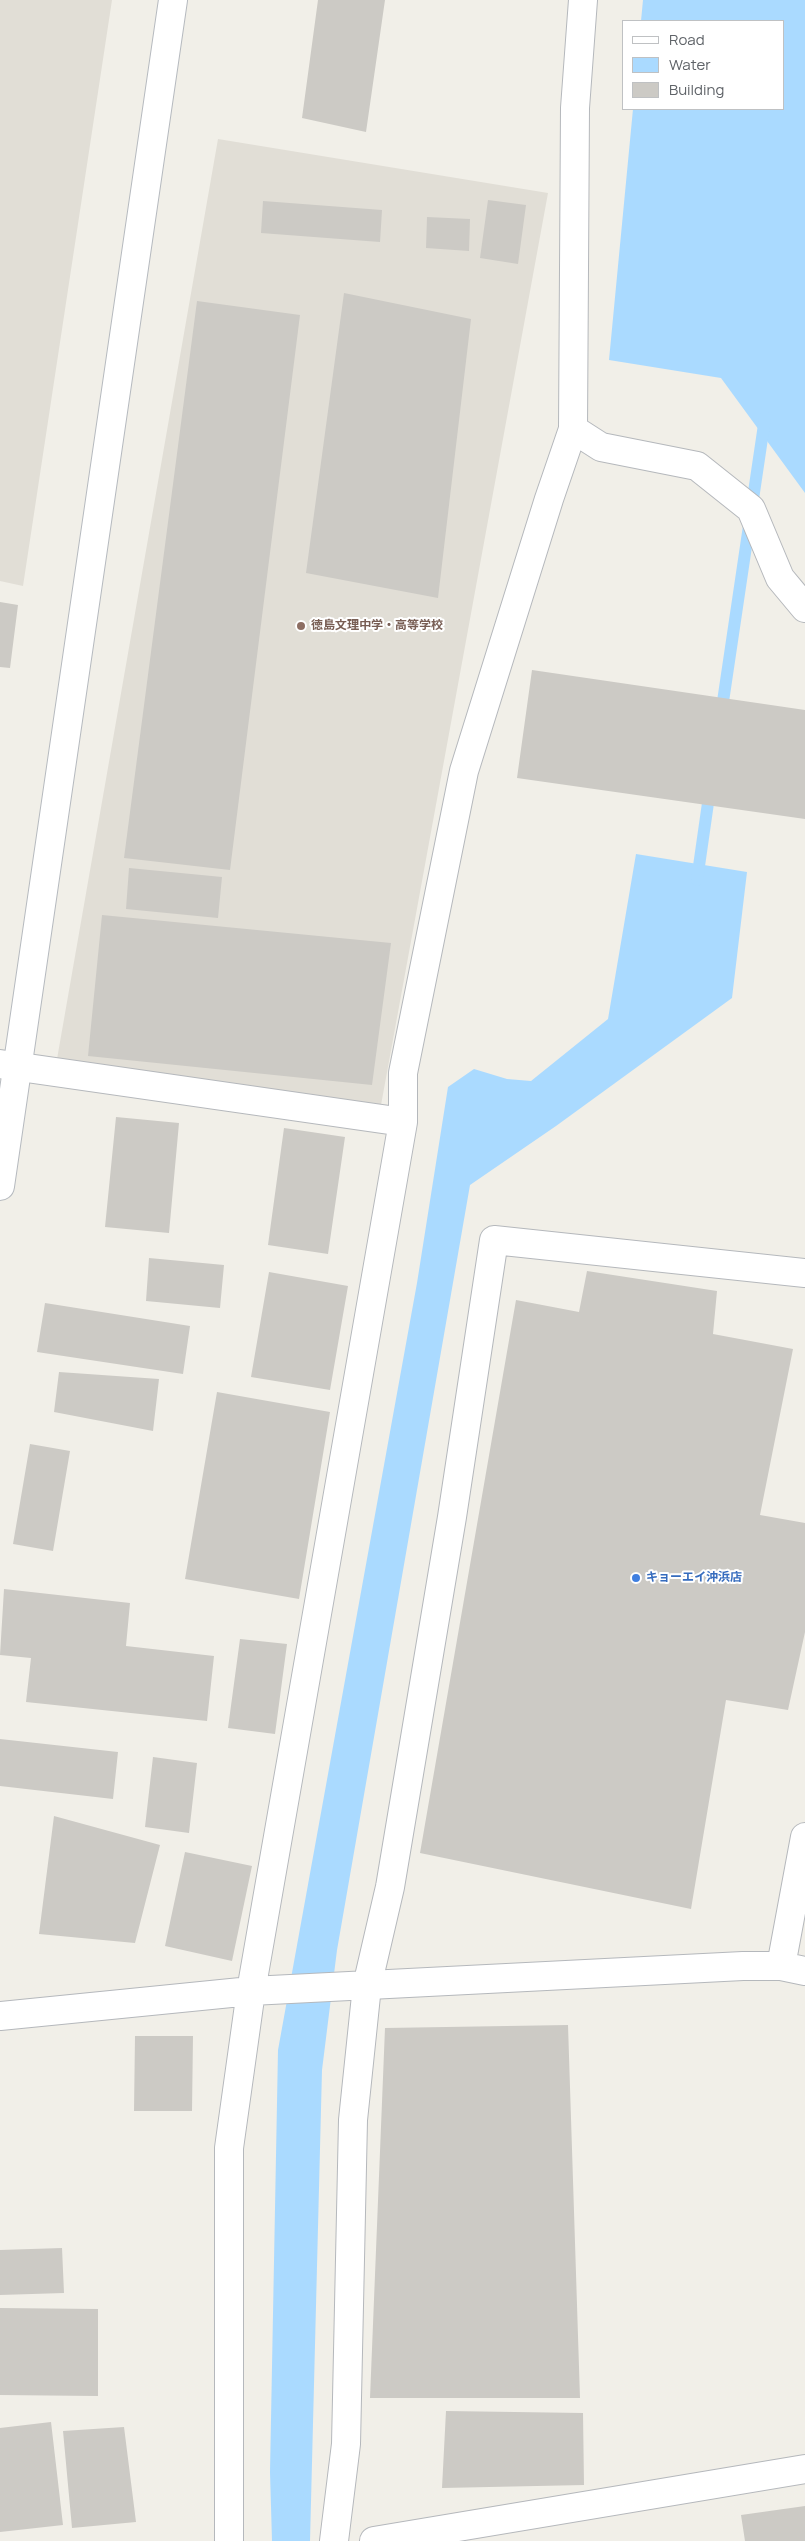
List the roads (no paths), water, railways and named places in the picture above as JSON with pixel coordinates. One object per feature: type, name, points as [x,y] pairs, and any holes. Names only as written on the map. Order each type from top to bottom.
[{"type":"street","points":[[0,1186],[9,1065],[173,0]]},
{"type":"street","points":[[229,2541],[229,2148],[252,1991],[403,1122],[404,1073],[464,771],[549,499],[573,429],[576,108],[583,0]]},
{"type":"street","points":[[573,429],[601,447],[697,466],[751,509],[780,578],[805,608]]},
{"type":"street","points":[[9,1065],[403,1122]]},
{"type":"street","points":[[334,2541],[346,2444],[353,2120],[367,1986],[390,1887],[452,1517],[494,1240],[805,1273]]},
{"type":"street","points":[[0,2016],[252,1991],[743,1966],[793,1968],[805,1837]]},
{"type":"street","points":[[374,2541],[805,2469]]},
{"type":"water","points":[[643,0],[805,0],[805,493],[721,378],[609,360],[633,110],[785,110],[785,20],[641,20]]},
{"type":"water","points":[[636,854],[747,872],[732,998],[556,1126],[470,1185],[337,1950],[322,2070],[310,2541],[272,2541],[270,2472],[278,2050],[417,1283],[448,1087],[474,1069],[507,1079],[531,1081],[608,1019]]},
{"type":"waterway","points":[[721,715],[765,418]]},
{"type":"waterway","points":[[697,880],[710,789]]},
{"type":"place","name":"徳島文理中学・高等学校","points":[[301,626]]},
{"type":"place","name":"キョーエイ沖浜店","points":[[636,1578]]}]
